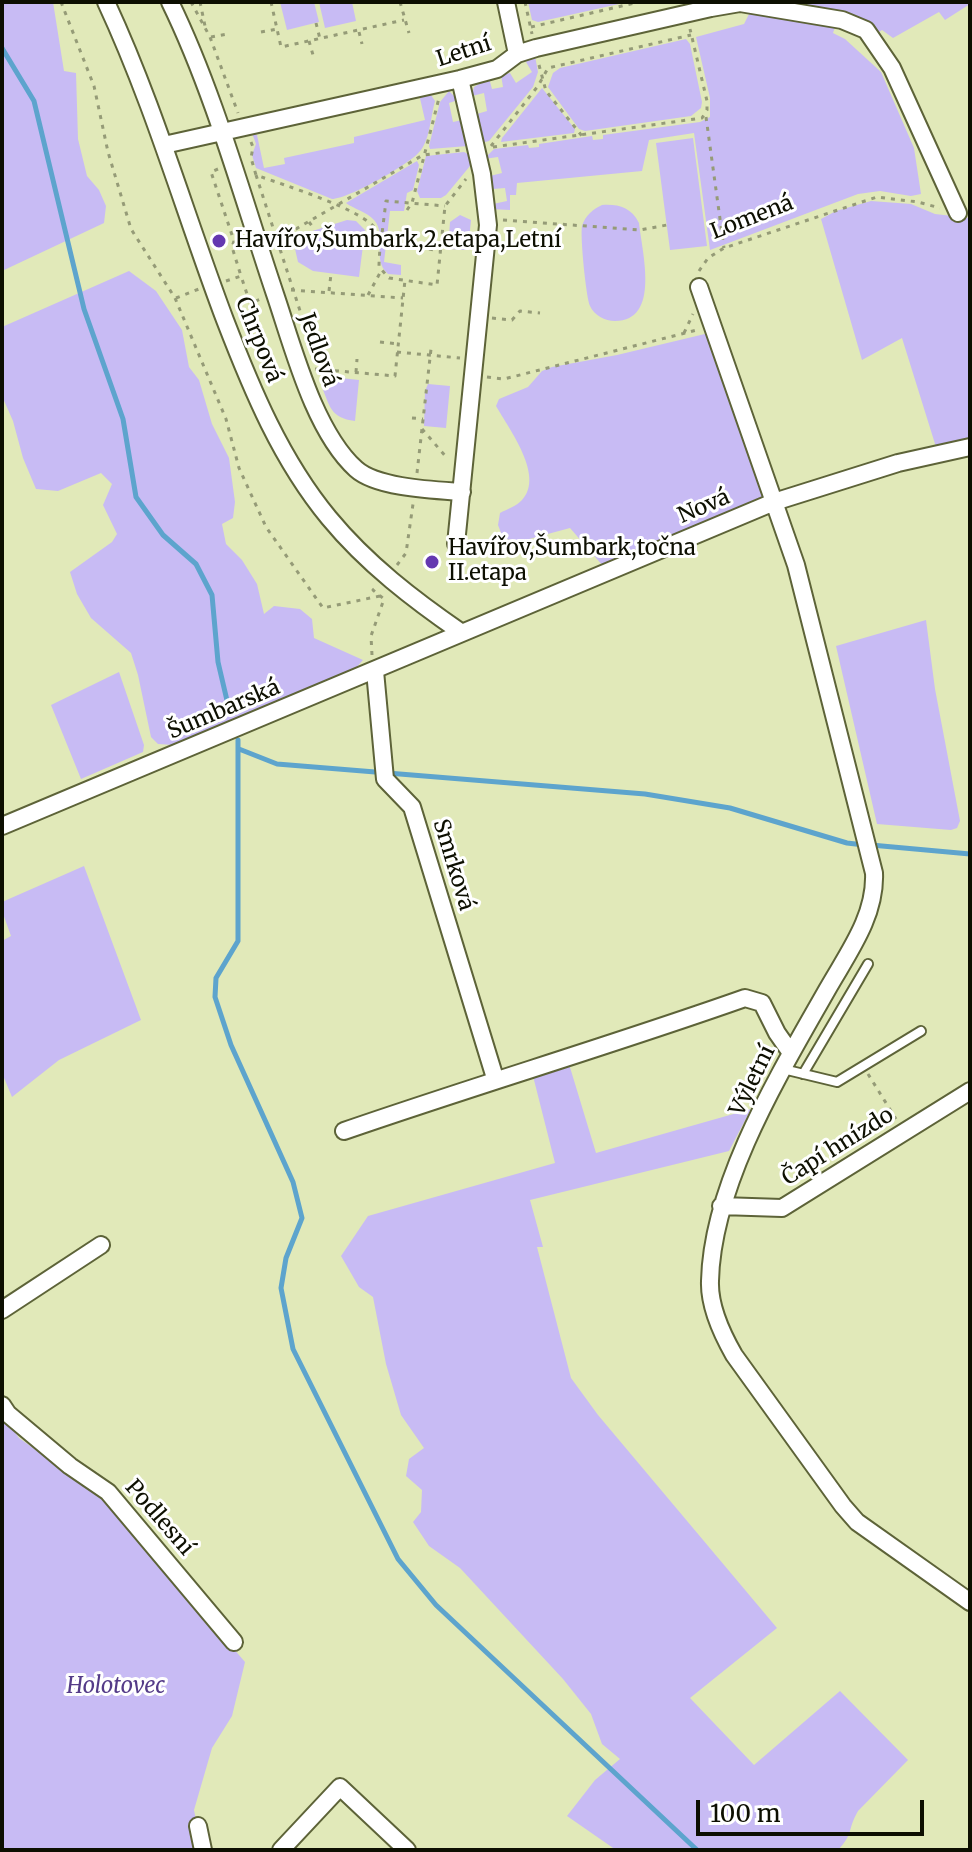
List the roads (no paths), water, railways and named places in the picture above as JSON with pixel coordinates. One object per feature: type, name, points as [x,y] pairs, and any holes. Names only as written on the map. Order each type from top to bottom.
[{"type":"street","name":"Chrpová","points":[[106,2],[164,145],[248,378],[287,458],[321,508],[352,544],[386,576],[462,633]]},
{"type":"street","points":[[170,2],[190,46],[221,133]]},
{"type":"street","points":[[506,2],[517,54]]},
{"type":"street","name":"Letní","points":[[164,145],[451,81],[497,69],[517,54],[536,48],[687,14],[711,5],[740,3],[842,20],[866,30],[892,68],[958,213]]},
{"type":"street","points":[[451,81],[478,157],[487,219],[456,544]]},
{"type":"street","name":"Jedlová","points":[[221,133],[304,380],[331,439],[358,471],[393,485],[462,492]]},
{"type":"street","points":[[699,287],[774,502]]},
{"type":"street","name":"Nová","points":[[462,633],[774,502],[898,463],[970,447]]},
{"type":"street","name":"Výletní","points":[[774,502],[796,565],[874,873],[875,891],[873,903],[859,933],[791,1053],[740,1157],[721,1206],[710,1283],[723,1336],[734,1355],[843,1506],[857,1522],[970,1602]]},
{"type":"street","name":"Šumbarská","points":[[2,826],[462,633]]},
{"type":"street","name":"Smrková","points":[[375,671],[385,779],[412,807],[495,1078]]},
{"type":"street","points":[[344,1131],[495,1078],[637,1036],[745,998],[762,1003],[791,1053]]},
{"type":"street","name":"Čapí hnízdo","points":[[721,1206],[782,1208],[970,1091]]},
{"type":"street","points":[[2,1310],[101,1245]]},
{"type":"street","name":"Podlesní","points":[[2,1405],[8,1414],[60,1458],[108,1492],[234,1642]]},
{"type":"street","points":[[281,1850],[340,1787],[407,1850]]},
{"type":"street","points":[[198,1826],[203,1850]]},
{"type":"lane","points":[[803,1074],[868,964]]},
{"type":"lane","points":[[783,1069],[837,1082],[921,1031]]},
{"type":"waterway","points":[[2,48],[34,101],[84,309],[123,419],[136,497],[163,535],[196,564],[212,595],[218,662],[229,709]]},
{"type":"waterway","points":[[238,740],[238,941],[216,978],[215,997],[231,1045],[293,1182],[302,1218],[286,1258],[281,1288],[293,1349],[398,1559],[436,1605],[697,1850]]},
{"type":"waterway","points":[[239,749],[277,764],[645,794],[730,808],[847,843],[864,845]]},
{"type":"waterway","points":[[871,845],[970,854]]},
{"type":"place","name":"Havířov,Šumbark,2.etapa,Letní","points":[[219,241]]},
{"type":"place","name":"Havířov,Šumbark,točna II.etapa","points":[[432,562]]},
{"type":"park label","name":"Holotovec","points":[[116,1687]]}]
